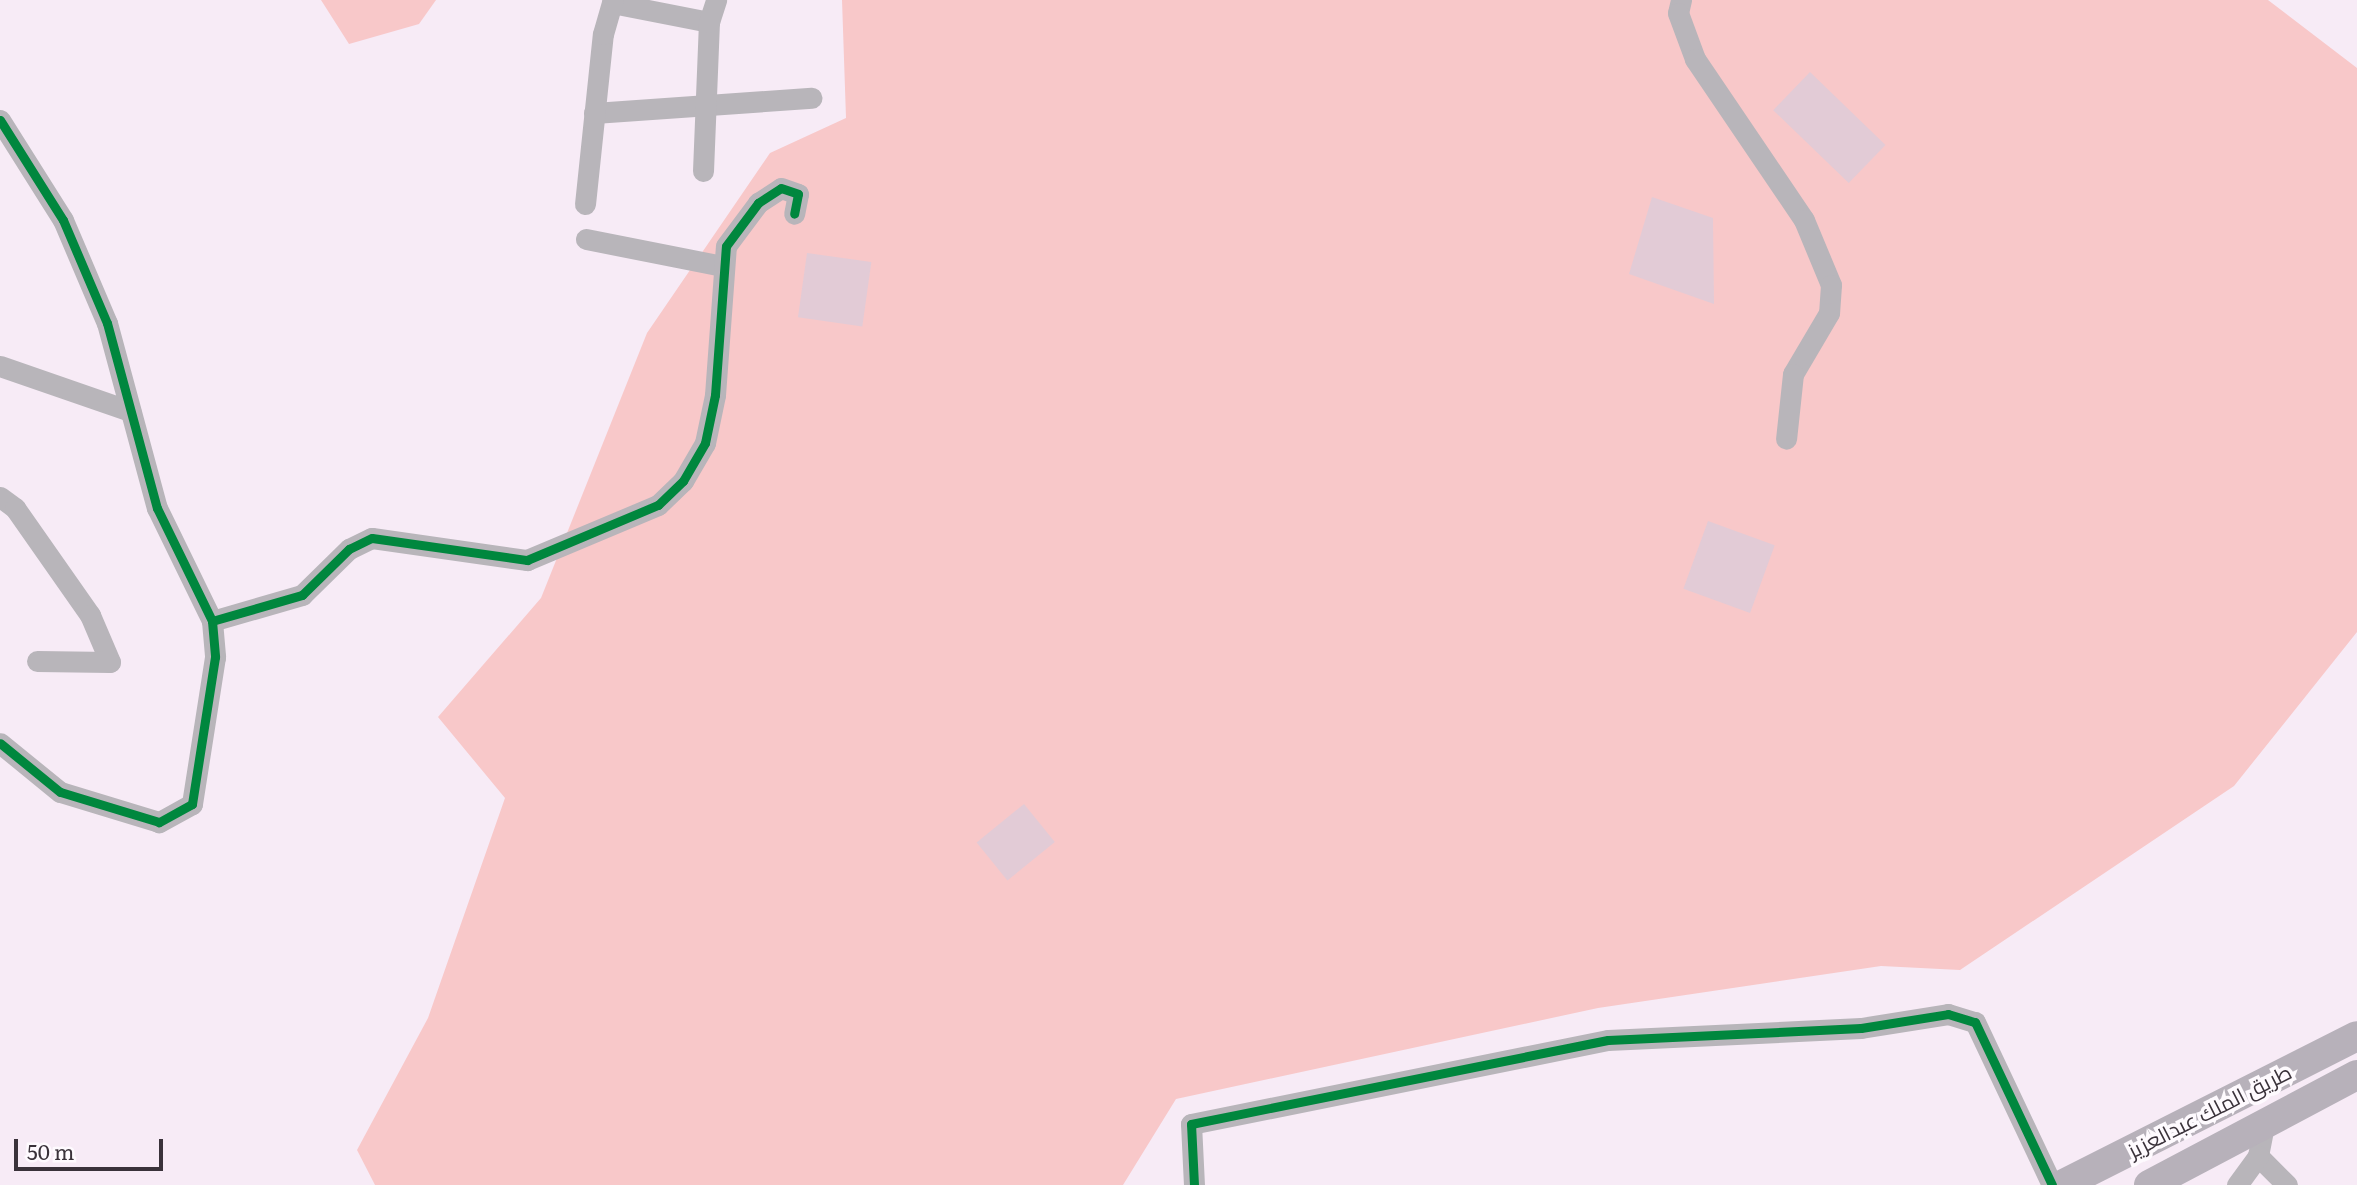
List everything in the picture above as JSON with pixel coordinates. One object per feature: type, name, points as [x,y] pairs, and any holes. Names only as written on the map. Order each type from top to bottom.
[{"type":"highway","name":"طريق الملك عبدالعزيز","points":[[2062,1185],[2357,1035]]},
{"type":"highway","name":"طريق الملك عبدالعزيز","points":[[2149,1185],[2265,1120],[2357,1075]]},
{"type":"street","points":[[703,171],[709,22],[716,0]]},
{"type":"street","points":[[1681,0],[1678,13],[1695,59],[1804,220],[1831,285],[1829,313],[1793,374],[1786,439]]},
{"type":"street","points":[[585,204],[594,113],[612,1],[709,22]]},
{"type":"street","points":[[594,113],[811,98]]},
{"type":"street","points":[[0,120],[63,220],[107,323],[157,508],[212,621],[215,657],[192,804],[159,822],[60,792],[0,743]]},
{"type":"street","points":[[212,621],[302,595],[349,549],[372,538],[527,560],[658,505],[684,481],[705,443],[715,395],[722,266],[736,227],[770,193],[780,188],[798,194],[794,215]]},
{"type":"street","points":[[586,239],[722,266]]},
{"type":"street","points":[[0,366],[130,411]]},
{"type":"street","points":[[0,497],[15,508],[90,615],[110,663],[37,661]]},
{"type":"street","points":[[1194,1185],[1191,1124],[1608,1040],[1861,1028],[1948,1014],[1976,1022],[2052,1185]]},
{"type":"street","points":[[2237,1185],[2258,1156],[2265,1120]]},
{"type":"street","points":[[2258,1156],[2287,1185]]},
{"type":"shaded area","points":[[321,0],[436,0],[419,24],[349,44]]},
{"type":"shaded area","points":[[842,0],[2268,0],[2357,68],[2357,632],[2234,786],[1960,970],[1881,966],[1598,1008],[1176,1099],[1123,1185],[375,1185],[357,1150],[428,1018],[505,798],[438,717],[541,598],[647,333],[770,153],[846,118]]},
{"type":"building","points":[[1810,72],[1886,145],[1849,183],[1773,110]]},
{"type":"building","points":[[1652,197],[1713,218],[1714,304],[1629,274]]},
{"type":"building","points":[[807,253],[871,262],[862,326],[798,317]]},
{"type":"building","points":[[1708,521],[1775,545],[1750,613],[1683,589]]},
{"type":"building","points":[[1024,804],[1055,842],[1007,880],[977,842]]},
{"type":"cycle path","points":[[0,120],[63,220],[107,323],[157,508],[212,621],[215,657],[192,804],[159,822],[60,792],[0,743]]},
{"type":"cycle path","points":[[212,621],[302,595],[349,549],[372,538],[527,560],[658,505],[683,481],[705,443],[715,395],[726,246],[758,203],[781,188],[798,194],[794,214]]},
{"type":"cycle path","points":[[1194,1185],[1191,1124],[1608,1040],[1861,1028],[1948,1014],[1975,1022],[2052,1185]]}]
